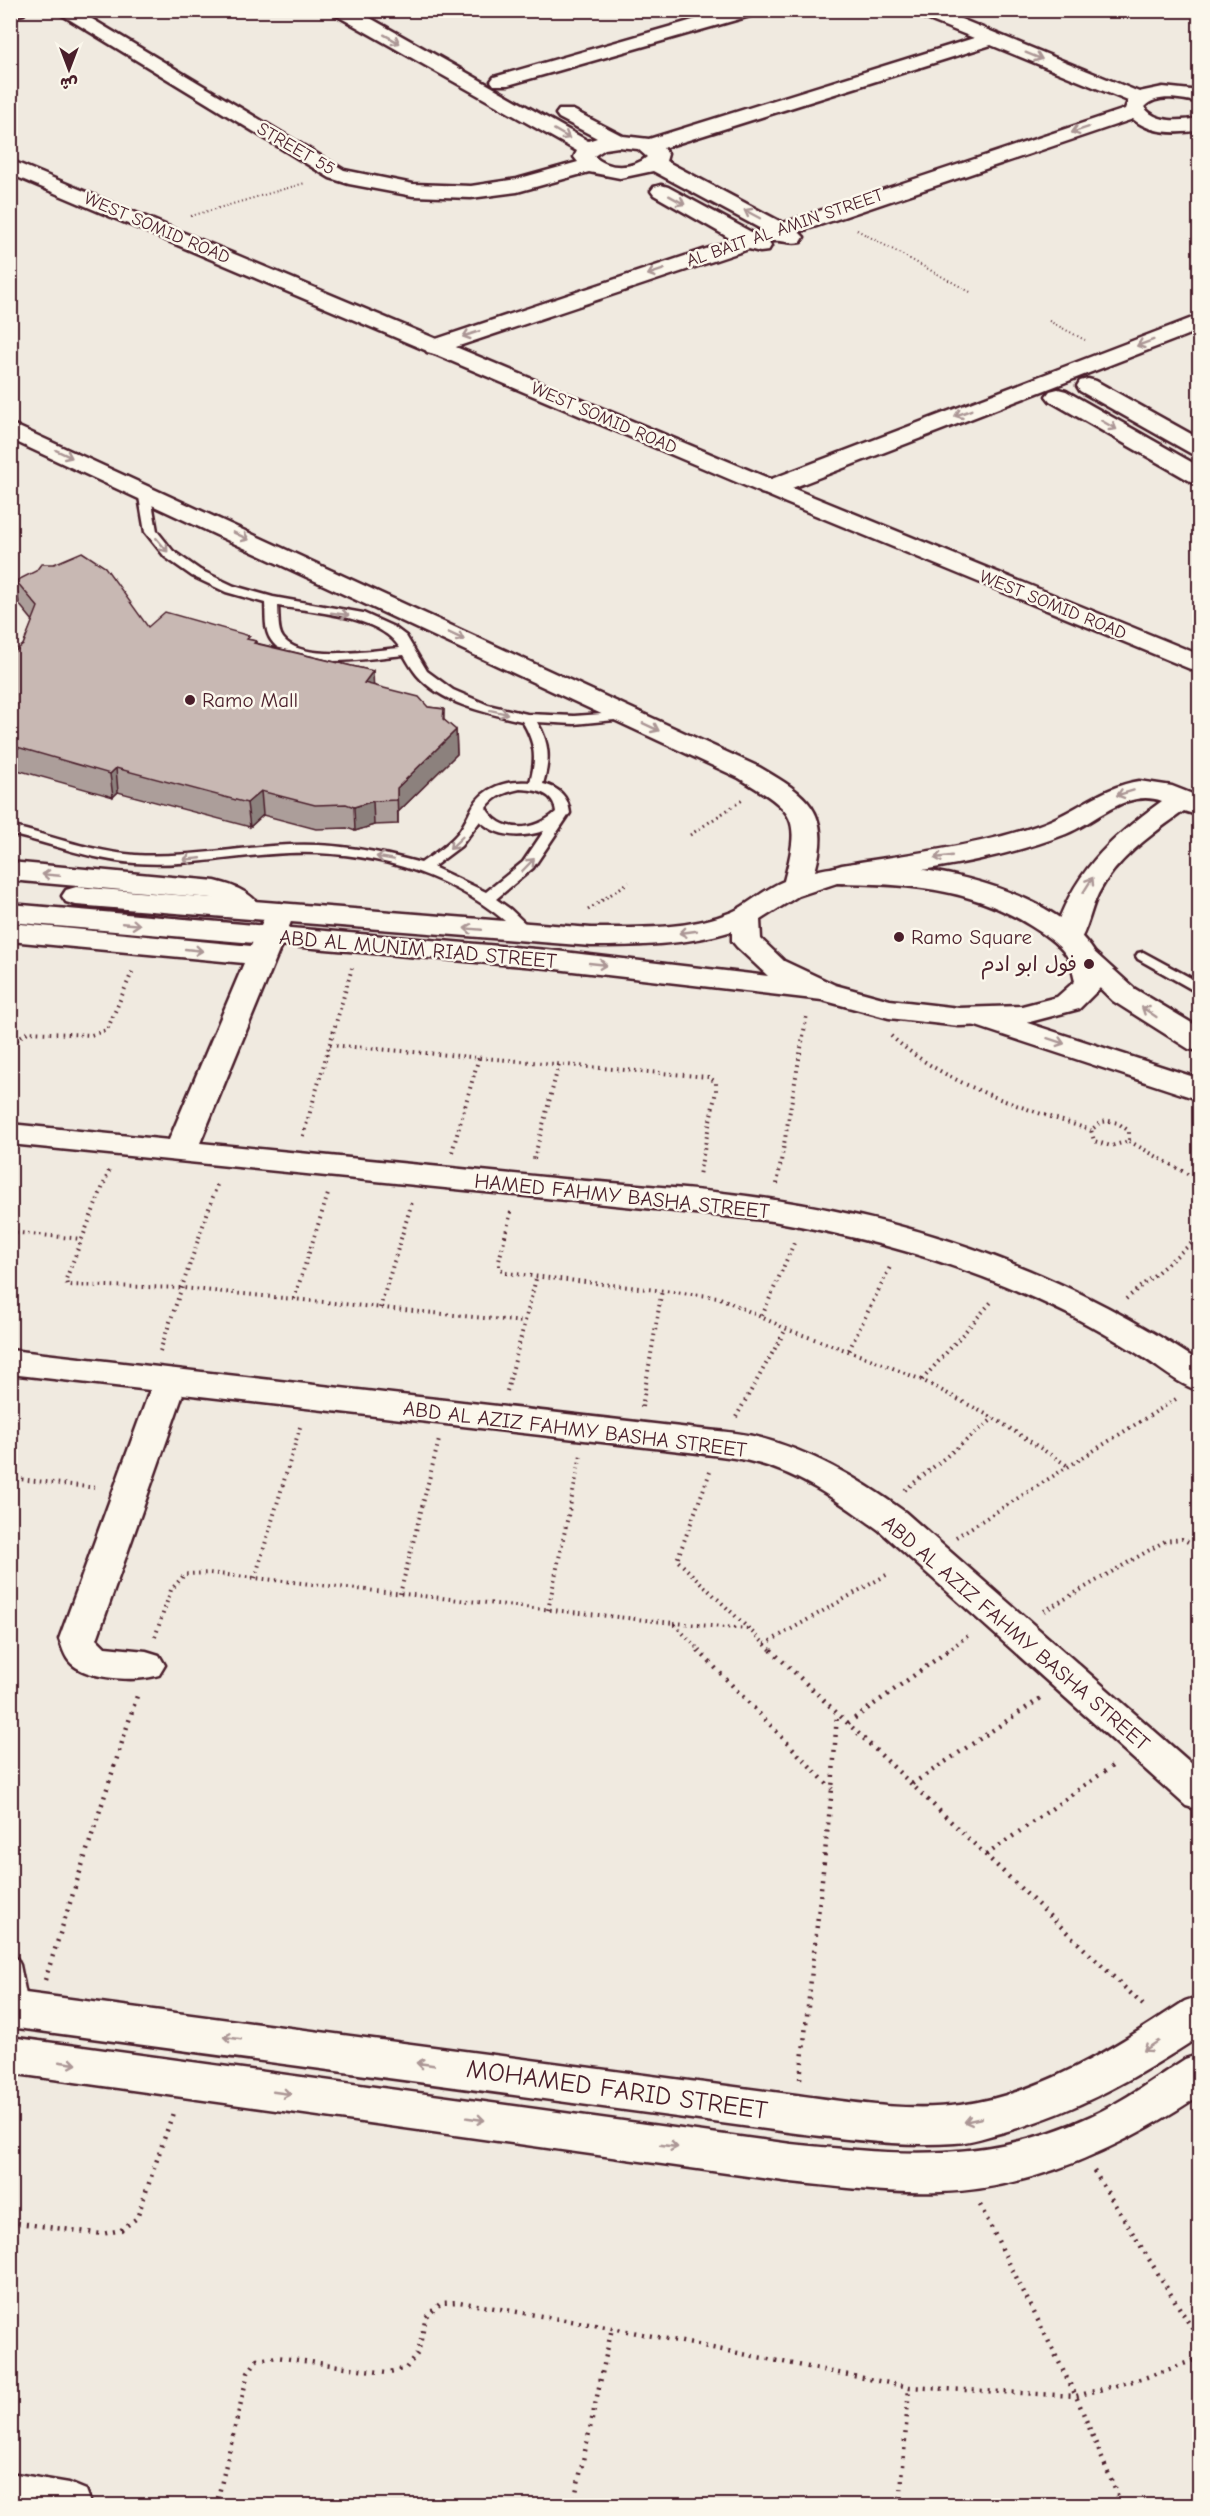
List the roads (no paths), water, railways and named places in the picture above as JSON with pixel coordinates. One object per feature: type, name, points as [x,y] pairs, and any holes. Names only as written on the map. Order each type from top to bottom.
[{"type":"street","points":[[10,12],[17,10]]},
{"type":"street","name":"STREET 55","points":[[63,10],[337,174],[383,187],[438,194],[494,190],[590,157],[600,144],[618,141]]},
{"type":"street","points":[[341,10],[652,155],[803,242]]},
{"type":"street","points":[[373,10],[487,78],[606,170],[626,171],[642,168],[652,155],[991,39]]},
{"type":"street","points":[[487,78],[714,10]]},
{"type":"street","points":[[487,78],[750,10]]},
{"type":"street","points":[[921,10],[1137,105],[1140,116],[1158,123],[1196,127]]},
{"type":"street","points":[[970,10],[1163,93],[1198,95]]},
{"type":"street","name":"AL BAIT AL AMIN STREET","points":[[435,346],[781,229],[1137,105],[1163,93]]},
{"type":"street","name":"AL BAIT AL AMIN STREET","points":[[462,358],[1158,123]]},
{"type":"street","name":"WEST SOMID ROAD","points":[[10,166],[770,488],[1200,665]]},
{"type":"street","points":[[626,171],[773,252]]},
{"type":"street","points":[[795,498],[1066,388],[1112,355],[1200,322]]},
{"type":"street","points":[[770,488],[1066,388],[1188,350]]},
{"type":"street","points":[[1066,388],[1200,449]]},
{"type":"street","points":[[1066,388],[1200,477]]},
{"type":"street","points":[[10,430],[416,617],[767,783],[799,806],[807,826],[807,844],[797,885]]},
{"type":"street","points":[[1129,791],[1164,792],[1190,804],[1130,837],[1105,861],[1082,895],[1072,916],[1075,948],[1089,982],[1068,1003],[1022,1015],[981,1017],[959,1017],[890,1009],[818,990],[774,967],[747,941],[745,917],[768,898],[797,885],[837,874],[1008,844],[1076,819],[1119,794],[1129,791]]},
{"type":"street","points":[[10,871],[94,888]]},
{"type":"street","points":[[837,874],[925,878],[1014,904],[1054,928],[1124,995],[1200,1042]]},
{"type":"street","name":"ABD AL MUNIM RIAD STREET","points":[[10,891],[94,888],[249,910],[271,935],[527,933],[591,938],[656,937],[704,930],[745,917]]},
{"type":"street","name":"ABD AL MUNIM RIAD STREET","points":[[10,913],[632,968],[818,990]]},
{"type":"street","points":[[10,932],[143,945],[271,935],[180,1152]]},
{"type":"street","points":[[981,1017],[1200,1090]]},
{"type":"street","name":"HAMED FAHMY BASHA STREET","points":[[10,1134],[806,1215],[905,1237],[1015,1274],[1105,1317],[1150,1343],[1189,1388]]},
{"type":"street","name":"ABD AL AZIZ FAHMY BASHA STREET","points":[[10,1362],[720,1444],[753,1449],[804,1466],[850,1491],[878,1511],[1200,1796]]},
{"type":"street","points":[[146,1665],[97,1660],[83,1652],[78,1639],[130,1492],[160,1380]]},
{"type":"street","name":"MOHAMED FARID STREET","points":[[22,2010],[890,2125],[958,2124],[1015,2111],[1070,2092],[1129,2061],[1185,2023]]},
{"type":"street","points":[[10,2055],[791,2163],[891,2172],[963,2171],[1032,2157],[1095,2135],[1151,2104],[1200,2072]]},
{"type":"street","points":[[10,2496],[69,2505]]},
{"type":"lane","points":[[144,491],[151,532],[169,554],[196,573],[230,589],[271,602],[357,616],[389,630],[401,639],[422,673],[448,693],[484,708],[527,718],[574,720],[626,715]]},
{"type":"lane","points":[[271,602],[276,639],[288,649],[329,657],[408,651]]},
{"type":"lane","points":[[389,630],[416,617]]},
{"type":"lane","points":[[527,718],[539,735],[544,753],[535,786]]},
{"type":"lane","points":[[422,868],[461,840],[473,824],[479,808],[484,799],[492,792],[505,787],[535,786],[558,796],[564,804],[563,813],[556,821],[547,827],[532,831],[502,829],[490,824],[479,808]]},
{"type":"lane","points":[[487,898],[513,881],[533,862],[548,842],[556,821]]},
{"type":"lane","points":[[10,830],[43,837],[85,851],[133,859],[184,860],[292,848],[347,850],[400,860],[447,877],[487,898],[512,915],[527,933]]},
{"type":"lane","points":[[1143,956],[1200,990]]},
{"type":"lane","points":[[10,1965],[22,2010]]},
{"type":"place","name":"Ramo Mall","points":[[190,700]]},
{"type":"place","name":"Ramo Square","points":[[899,937]]},
{"type":"place","name":"فول ابو ادم","points":[[1089,964]]}]
